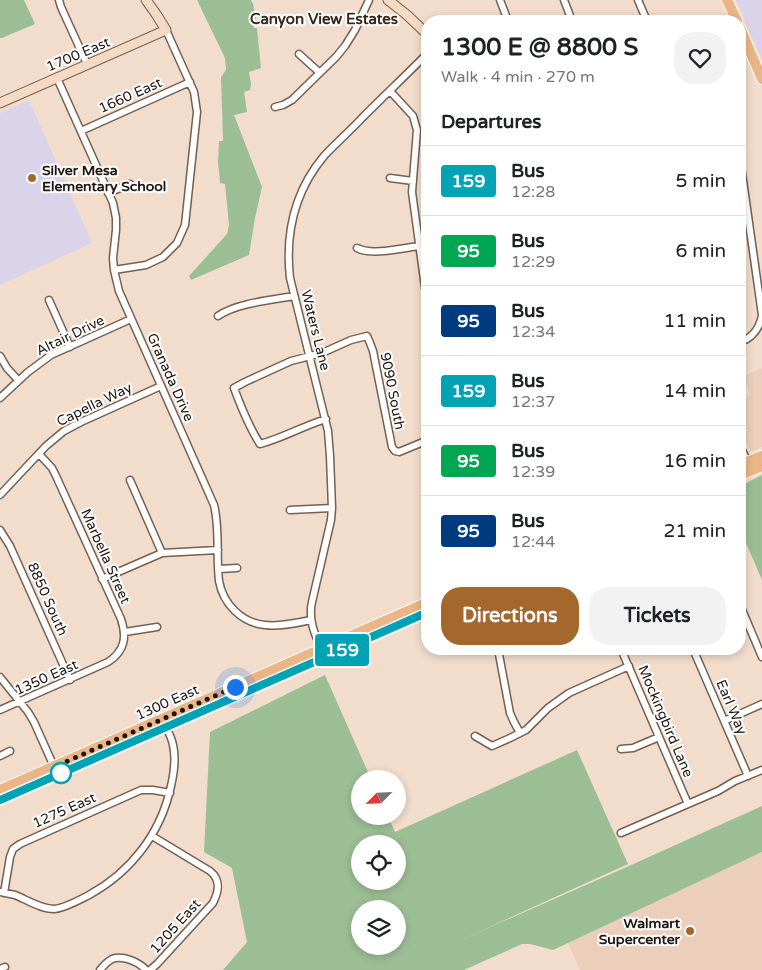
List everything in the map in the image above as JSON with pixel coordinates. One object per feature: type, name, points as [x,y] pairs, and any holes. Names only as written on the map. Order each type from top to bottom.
[{"type":"main road","points":[[727,0],[734,15]]},
{"type":"main road","points":[[746,42],[762,79]]},
{"type":"main road","points":[[746,466],[762,456]]},
{"type":"main road","points":[[746,466],[762,466]]},
{"type":"main road","name":"1300 East","points":[[0,790],[56,771],[166,727],[421,605]]},
{"type":"main road","name":"1300 East","points":[[0,800],[56,771],[323,653],[421,615]]},
{"type":"street","points":[[59,0],[87,64]]},
{"type":"street","points":[[114,270],[146,265],[163,257],[177,243],[185,226],[197,117],[196,102],[190,82],[166,30],[146,0]]},
{"type":"street","points":[[275,107],[283,106],[292,100],[345,46],[369,0]]},
{"type":"street","points":[[388,0],[421,28]]},
{"type":"street","points":[[500,0],[506,15]]},
{"type":"street","points":[[564,0],[570,15]]},
{"type":"street","points":[[638,0],[645,15]]},
{"type":"street","name":"1700 East","points":[[0,103],[166,30]]},
{"type":"street","points":[[299,54],[320,73]]},
{"type":"street","name":"Waters Lane","points":[[323,653],[313,630],[311,607],[329,532],[332,508],[330,456],[326,419],[290,278],[288,245],[290,228],[294,211],[307,181],[325,156],[421,60]]},
{"type":"street","name":"Granada Drive","points":[[57,78],[113,203],[116,218],[113,258],[119,291],[214,505],[217,519],[219,569],[222,591],[226,600],[239,615],[247,620],[264,625],[273,626],[311,620]]},
{"type":"street","name":"1660 East","points":[[81,131],[190,82]]},
{"type":"street","points":[[390,91],[409,111],[415,122],[417,138],[412,181],[421,265]]},
{"type":"street","points":[[390,178],[412,181]]},
{"type":"street","points":[[108,193],[130,184]]},
{"type":"street","points":[[746,202],[762,316],[758,329],[746,340]]},
{"type":"street","points":[[357,248],[363,252],[373,252],[418,246]]},
{"type":"street","points":[[218,316],[235,307],[294,296]]},
{"type":"street","points":[[49,300],[70,347]]},
{"type":"street","name":"Altair Drive","points":[[0,398],[18,380],[51,355],[131,319]]},
{"type":"street","name":"9090 South","points":[[309,356],[366,336],[373,351],[390,442],[395,452],[421,443]]},
{"type":"street","points":[[0,356],[18,380]]},
{"type":"street","points":[[309,356],[282,365],[234,388],[253,433],[260,444],[326,419]]},
{"type":"street","name":"Capella Way","points":[[0,495],[38,454],[56,437],[72,426],[161,386]]},
{"type":"street","name":"Marbella Street","points":[[38,454],[52,468],[56,476],[121,619],[125,632]]},
{"type":"street","points":[[130,480],[162,553]]},
{"type":"street","points":[[290,510],[332,508]]},
{"type":"street","name":"8850 South","points":[[0,530],[10,546],[70,680]]},
{"type":"street","points":[[102,578],[162,553],[218,550]]},
{"type":"street","points":[[219,569],[237,568]]},
{"type":"street","points":[[746,619],[762,656]]},
{"type":"street","points":[[125,632],[157,627]]},
{"type":"street","name":"1350 East","points":[[0,710],[101,666],[115,658],[123,645],[125,632]]},
{"type":"street","points":[[499,655],[510,713],[520,733]]},
{"type":"street","name":"Mockingbird Lane","points":[[623,655],[688,804]]},
{"type":"street","name":"Earl Way","points":[[696,655],[748,776]]},
{"type":"street","points":[[475,736],[492,746],[520,733],[548,708],[569,693],[628,666]]},
{"type":"street","points":[[0,678],[34,722],[56,771]]},
{"type":"street","points":[[724,721],[762,704]]},
{"type":"street","points":[[2,892],[42,907],[60,908],[100,889],[127,867],[152,836],[170,793],[175,756],[173,744],[166,727]]},
{"type":"street","points":[[621,749],[633,748],[659,737]]},
{"type":"street","points":[[0,756],[10,751]]},
{"type":"street","points":[[621,833],[762,770]]},
{"type":"street","name":"1275 East","points":[[2,892],[10,857],[13,849],[20,844],[141,790],[170,793]]},
{"type":"street","name":"1205 East","points":[[150,970],[209,908],[217,896],[218,886],[215,875],[210,871],[152,836]]},
{"type":"street","points":[[100,970],[106,963],[117,958],[136,962],[146,970]]},
{"type":"shaded area","points":[[736,0],[762,0],[762,60],[746,23],[746,15],[742,15]]},
{"type":"shaded area","name":"Silver Mesa Elementary School","points":[[29,100],[92,243],[0,285],[0,113]]},
{"type":"shaded area","points":[[762,368],[762,447],[753,451],[750,451],[746,443],[746,397],[751,395],[746,383],[746,375]]},
{"type":"shaded area","points":[[762,852],[762,970],[580,970],[568,943]]},
{"type":"green space","points":[[0,0],[24,0],[35,24],[0,38]]},
{"type":"green space","points":[[197,0],[251,0],[253,4],[256,19],[252,19],[254,28],[257,28],[261,68],[249,72],[250,90],[244,92],[247,112],[234,115],[262,187],[249,255],[191,280],[189,276],[227,234],[229,225],[225,184],[220,183],[218,162],[219,141],[223,141],[221,77],[226,70],[225,58]]},
{"type":"green space","points":[[762,475],[762,580],[746,543],[746,483]]},
{"type":"green space","points":[[325,675],[367,770],[351,770],[351,825],[392,825],[395,832],[577,750],[628,864],[463,939],[762,806],[762,852],[553,950],[530,944],[522,944],[464,970],[223,970],[247,942],[232,868],[204,852],[210,732]]},
{"type":"bus line","name":"159","points":[[0,800],[421,615]]},
{"type":"place","name":"Silver Mesa Elementary School","points":[[32,178]]},
{"type":"place","name":"Walmart Supercenter","points":[[690,931]]},
{"type":"district","name":"Canyon View Estates","points":[[324,19]]},
{"type":"route","points":[[61,773],[58,775],[54,767],[235,687]]}]
